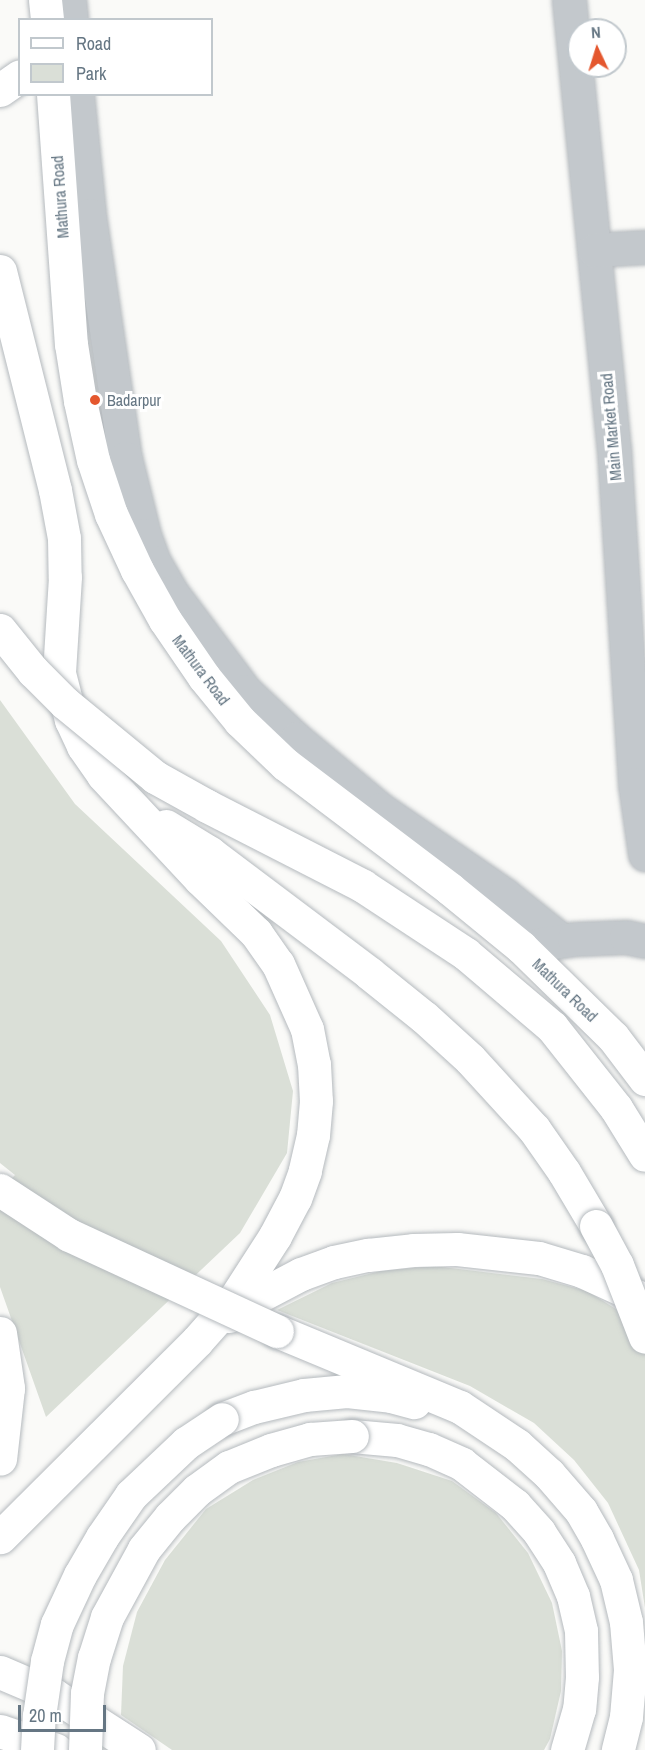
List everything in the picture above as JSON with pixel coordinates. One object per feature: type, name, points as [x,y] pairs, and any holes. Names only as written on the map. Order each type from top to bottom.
[{"type":"main road","points":[[0,90],[18,77]]},
{"type":"main road","name":"Mathura Road","points":[[52,96],[71,344],[80,401],[93,460],[108,503],[136,570],[165,620],[204,677],[240,721],[285,764],[450,889],[521,947],[614,1037],[645,1079]]},
{"type":"main road","points":[[0,271],[55,490],[64,538],[65,577],[59,654],[63,693],[83,746],[103,775],[200,879],[256,933],[278,964],[307,1029],[314,1064],[316,1101],[306,1172],[295,1198],[257,1267],[235,1298],[197,1341],[0,1537]]},
{"type":"main road","points":[[0,630],[33,670],[65,703],[155,777],[363,886],[466,954],[552,1027],[616,1108],[645,1155]]},
{"type":"main road","points":[[136,808],[210,853],[432,1024],[477,1066],[534,1129],[596,1226],[617,1265],[645,1337]]},
{"type":"main road","points":[[0,1190],[69,1235],[124,1263],[277,1331],[433,1394],[460,1407],[517,1445],[549,1474],[568,1496],[597,1539],[616,1580],[626,1622],[630,1670],[626,1717],[618,1750]]},
{"type":"main road","points":[[197,1341],[244,1304],[301,1274],[334,1262],[368,1255],[413,1250],[457,1249],[539,1258],[582,1271],[645,1300]]},
{"type":"main road","points":[[0,1333],[8,1388],[0,1459]]},
{"type":"main road","points":[[38,1750],[39,1716],[47,1660],[57,1624],[80,1575],[102,1537],[131,1495],[186,1443],[222,1419],[254,1407],[304,1395],[347,1391],[391,1396],[487,1425]]},
{"type":"main road","points":[[85,1750],[87,1693],[94,1658],[107,1617],[144,1549],[170,1517],[197,1490],[229,1467],[271,1450],[309,1439],[352,1436],[398,1440],[429,1449],[462,1464],[498,1491],[539,1532],[566,1580],[581,1631],[582,1677],[579,1709],[567,1750]]},
{"type":"main road","points":[[0,1672],[54,1695],[139,1750]]},
{"type":"main road","points":[[0,1731],[56,1750]]},
{"type":"street","name":"Main Market Road","points":[[569,0],[614,449],[635,784],[645,854]]},
{"type":"street","points":[[77,96],[89,215],[125,458],[144,535],[154,562],[171,592],[245,691],[296,739],[380,809],[505,895],[561,940]]},
{"type":"street","points":[[594,250],[645,247]]},
{"type":"street","points":[[521,947],[561,940],[626,937],[645,941]]},
{"type":"green space","points":[[0,700],[75,804],[221,941],[270,1015],[293,1091],[287,1153],[240,1233],[46,1417],[0,1287],[0,1190],[15,1175],[0,1163]]},
{"type":"green space","points":[[434,1266],[542,1279],[587,1291],[645,1327],[645,1608],[639,1570],[608,1503],[574,1460],[534,1423],[470,1386],[277,1310],[332,1283],[381,1271]]},
{"type":"green space","points":[[343,1454],[397,1463],[452,1481],[496,1513],[528,1553],[552,1603],[562,1651],[561,1691],[550,1739],[544,1750],[172,1750],[121,1715],[123,1666],[137,1612],[165,1560],[206,1509],[253,1480],[298,1462]]},
{"type":"place","name":"Badarpur","points":[[95,400]]}]
